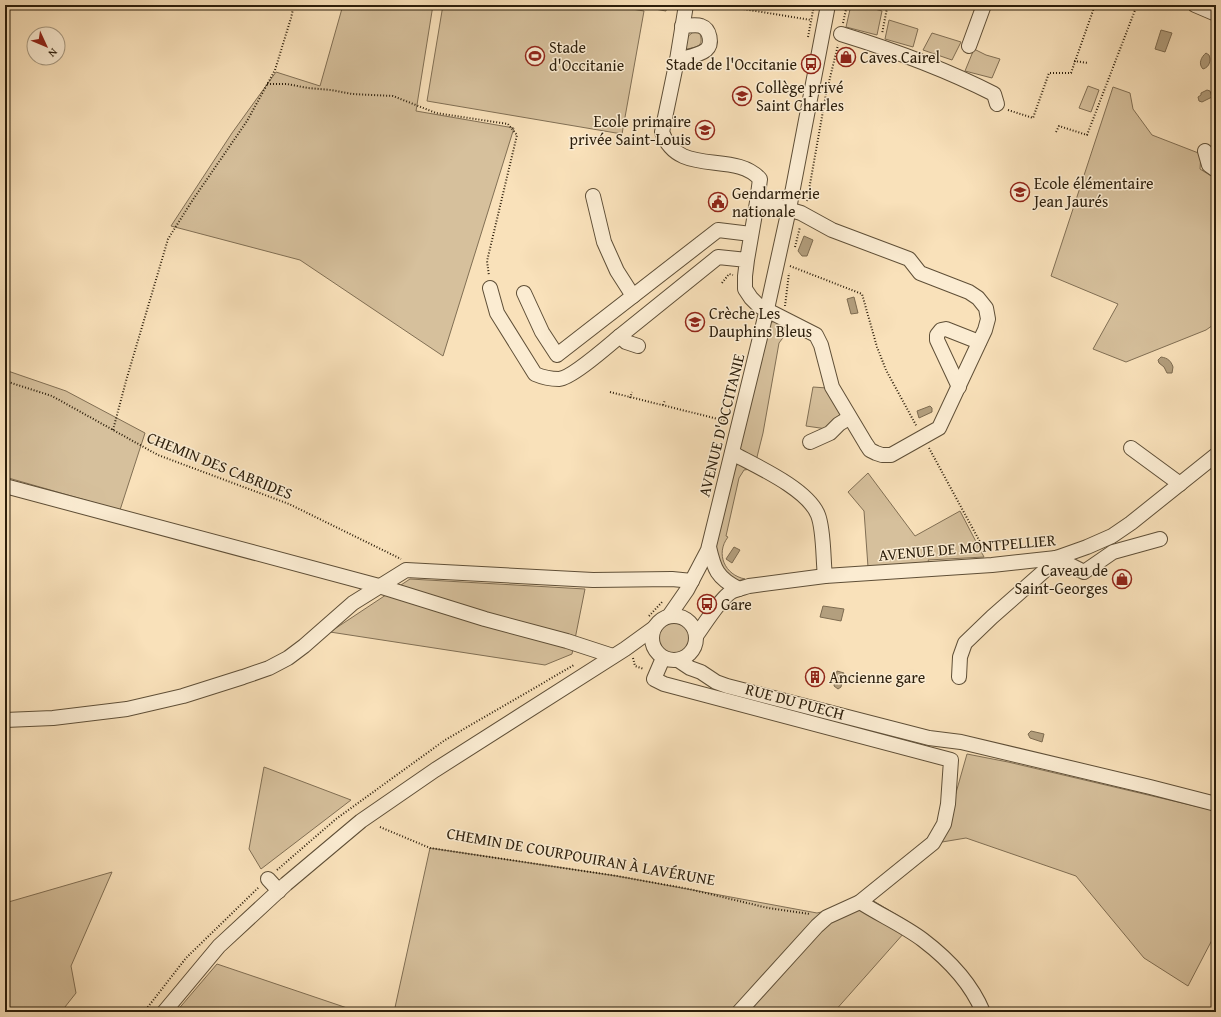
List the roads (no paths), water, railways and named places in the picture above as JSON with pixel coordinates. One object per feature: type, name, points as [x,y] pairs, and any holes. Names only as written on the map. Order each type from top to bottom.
[{"type":"street","points":[[686,5],[677,60],[662,132],[664,139],[677,153],[687,159],[745,168],[760,179],[747,260],[745,289],[755,303],[811,332],[819,339],[832,387],[849,418],[870,450],[882,455],[891,455],[939,428],[959,387],[988,320],[986,308],[978,298],[969,292],[920,273],[909,259],[832,230],[802,213],[757,202]]},
{"type":"street","name":"AVENUE D'OCCITANIE","points":[[681,619],[690,585],[708,547],[767,309],[789,209],[828,5]]},
{"type":"street","points":[[969,46],[984,5]]},
{"type":"street","points":[[1195,5],[1216,14]]},
{"type":"street","points":[[677,60],[708,49],[710,42],[708,33],[700,26],[682,26]]},
{"type":"street","points":[[841,34],[933,65],[994,94],[997,104]]},
{"type":"street","points":[[1205,151],[1209,165],[1216,170]]},
{"type":"street","points":[[593,196],[604,242],[617,271],[633,296]]},
{"type":"street","points":[[524,293],[542,332],[557,355],[718,230],[751,234]]},
{"type":"street","points":[[490,288],[496,313],[535,374],[560,379],[573,373],[718,257],[747,260]]},
{"type":"street","points":[[959,387],[937,340],[937,335],[941,330],[946,329],[979,342]]},
{"type":"street","points":[[620,336],[626,342],[638,346]]},
{"type":"street","points":[[810,442],[830,432],[849,418]]},
{"type":"street","points":[[1131,448],[1180,484]]},
{"type":"street","points":[[732,453],[792,487],[801,494],[815,510],[820,521],[825,576]]},
{"type":"street","name":"AVENUE DE MONTPELLIER","points":[[695,641],[711,614],[730,593],[749,586],[825,576],[1056,558],[1087,548],[1112,536],[1132,523],[1216,455]]},
{"type":"street","points":[[5,486],[379,586],[485,619],[567,641],[613,656]]},
{"type":"street","points":[[959,677],[960,657],[965,643],[1043,572],[1056,558],[1084,572],[1113,552],[1160,539]]},
{"type":"street","points":[[708,547],[713,567],[717,574],[726,583],[739,589]]},
{"type":"street","points":[[5,720],[53,718],[127,710],[183,696],[269,668],[288,658],[304,646],[353,603],[406,570],[593,580],[672,579],[690,585]]},
{"type":"street","name":"AVENUE DE MONTPELLIER","points":[[681,619],[711,614]]},
{"type":"street","points":[[164,1012],[219,946],[279,891],[362,821],[435,770],[625,649],[651,622],[681,619],[695,630],[695,641],[701,672]]},
{"type":"street","points":[[651,622],[652,640],[660,654]]},
{"type":"street","points":[[625,649],[660,654],[670,660],[678,660],[687,656],[695,641]]},
{"type":"street","name":"RUE DU PUECH","points":[[660,654],[654,680],[664,684],[951,760],[948,804],[944,824],[938,836],[926,849],[860,902]]},
{"type":"street","points":[[678,660],[716,682],[728,686],[929,738],[961,742],[1150,786],[1216,804]]},
{"type":"street","points":[[268,878],[279,891]]},
{"type":"street","points":[[739,1012],[817,926],[827,917],[860,902],[922,939],[949,963],[965,981],[983,1012]]},
{"type":"place","name":"Stade d'Occitanie","points":[[535,56]]},
{"type":"place","name":"Caves Cairel","points":[[846,57]]},
{"type":"place","name":"Stade de l'Occitanie","points":[[811,64]]},
{"type":"place","name":"Collège privé Saint Charles","points":[[742,96]]},
{"type":"place","name":"Ecole primaire privée Saint-Louis","points":[[705,130]]},
{"type":"place","name":"Ecole élémentaire Jean Jaurés","points":[[1020,192]]},
{"type":"place","name":"Gendarmerie nationale","points":[[718,202]]},
{"type":"place","name":"Crèche Les Dauphins Bleus","points":[[695,322]]},
{"type":"place","name":"Caveau de Saint-Georges","points":[[1122,579]]},
{"type":"place","name":"Gare","points":[[707,604]]},
{"type":"place","name":"Ancienne gare","points":[[815,677]]}]
